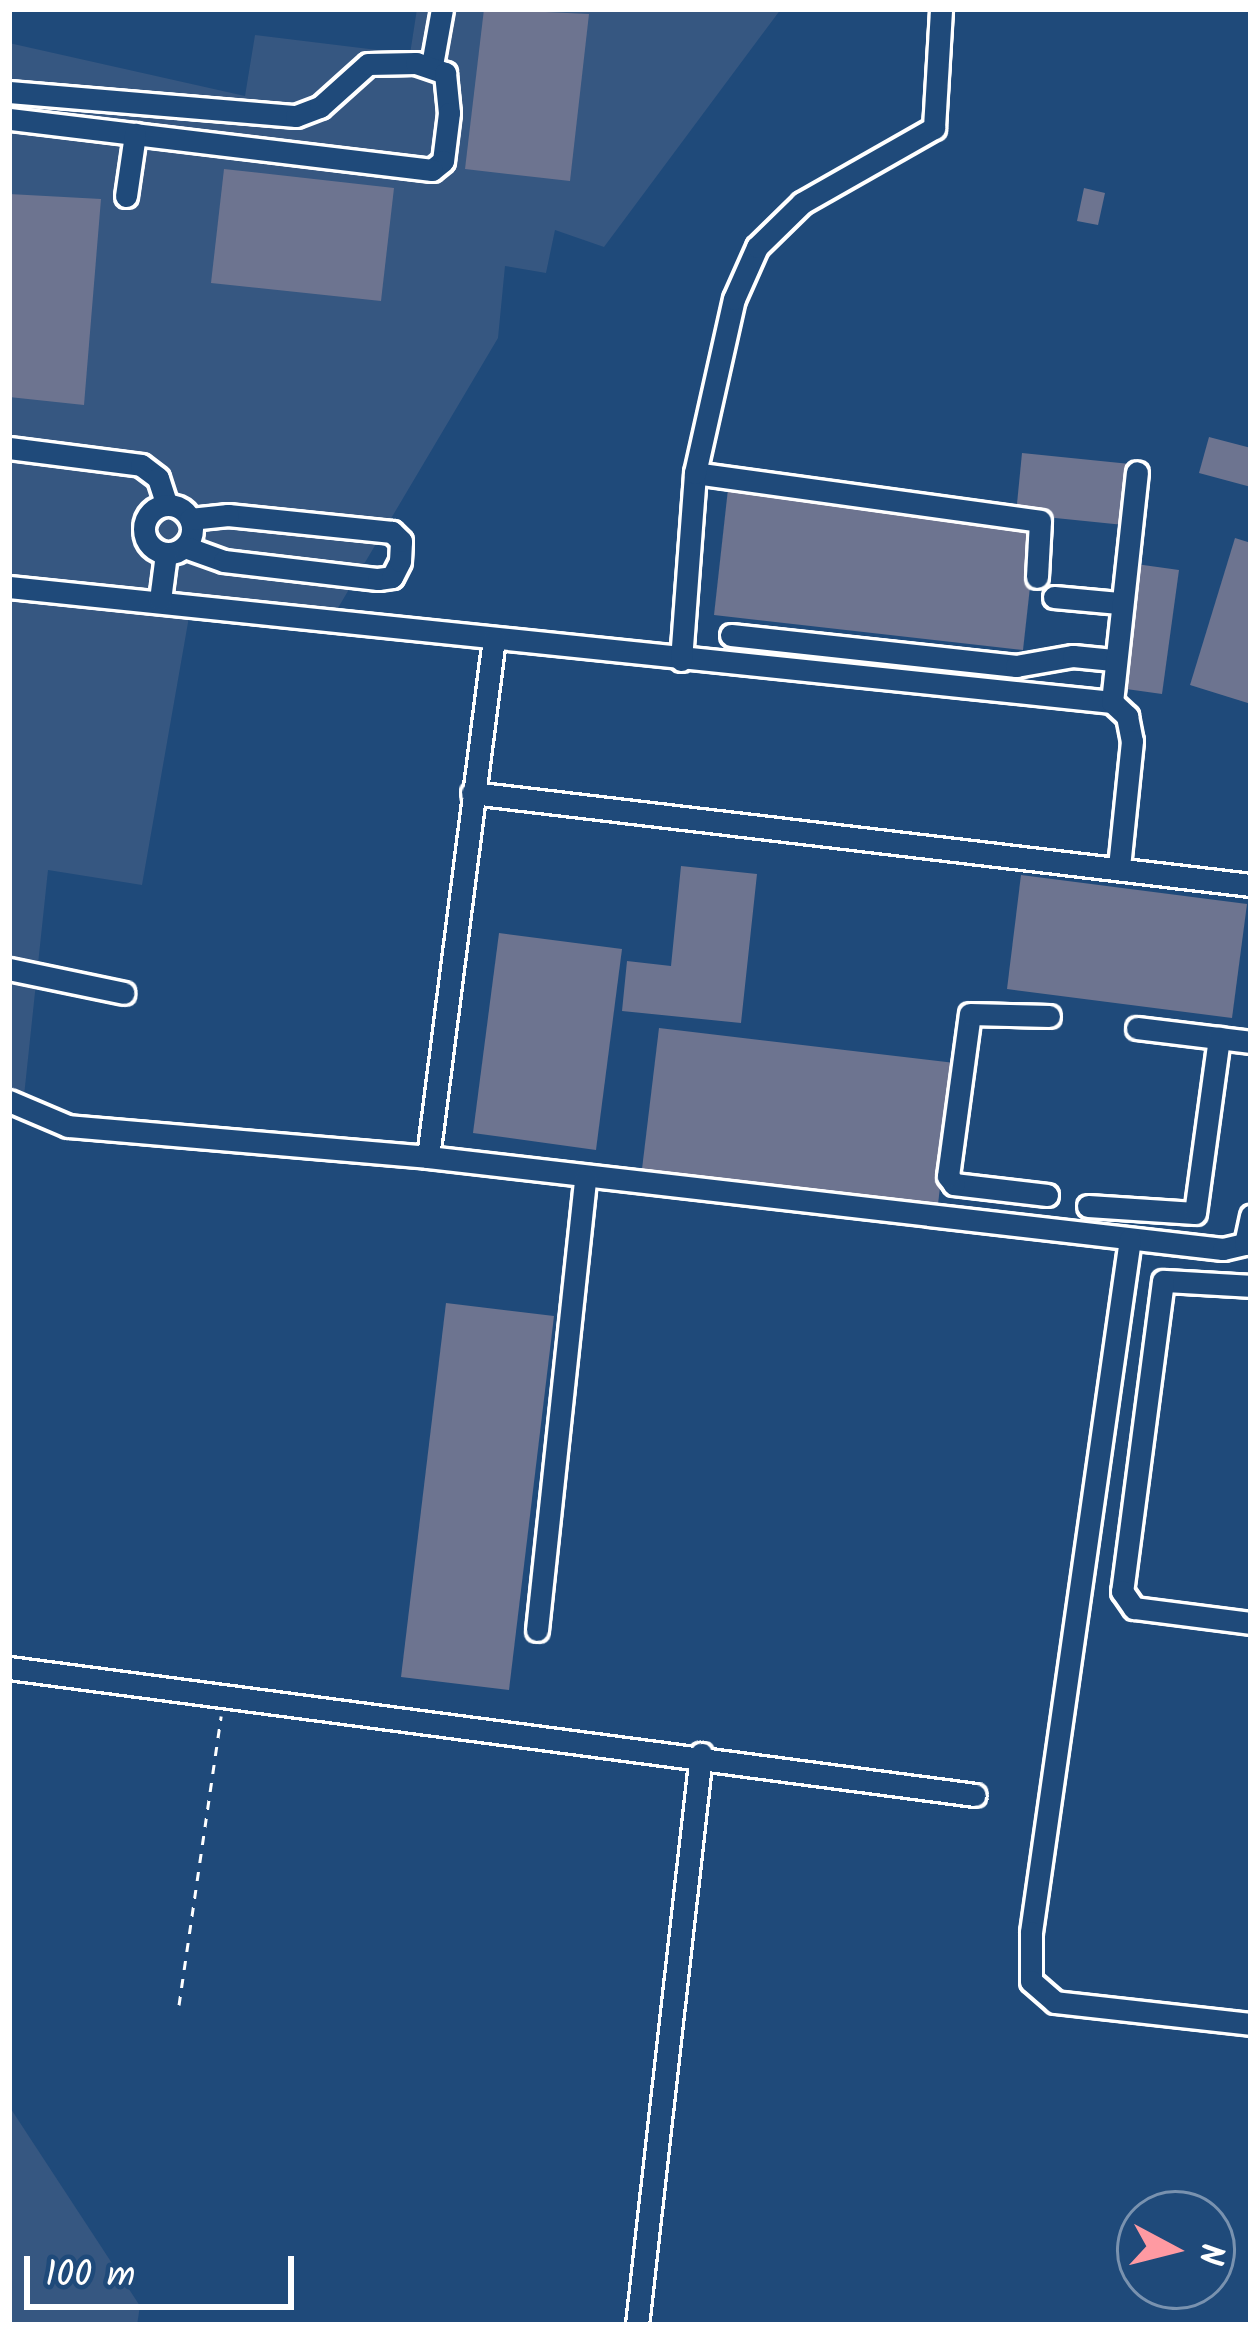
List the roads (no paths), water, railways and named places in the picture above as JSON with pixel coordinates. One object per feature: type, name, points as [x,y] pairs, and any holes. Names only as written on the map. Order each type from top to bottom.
[{"type":"street","points":[[432,65],[442,9]]},
{"type":"street","points":[[681,660],[695,473],[723,330],[747,265],[802,203],[934,128],[940,9]]},
{"type":"street","points":[[9,92],[308,113],[368,64],[432,65],[445,73],[449,113],[437,168],[9,119]]},
{"type":"street","points":[[308,113],[316,130],[310,154]]},
{"type":"street","points":[[126,196],[135,134]]},
{"type":"street","points":[[9,448],[140,465],[158,478],[167,506],[190,519],[228,515],[392,532],[401,541],[400,561],[395,575],[378,579],[224,561],[149,545],[144,526],[167,506]]},
{"type":"street","points":[[1112,702],[1119,603],[1137,472]]},
{"type":"street","points":[[695,473],[1040,521],[1037,577]]},
{"type":"street","points":[[160,600],[190,519]]},
{"type":"street","points":[[9,587],[1112,702],[1127,716],[1132,741],[1119,867]]},
{"type":"street","points":[[1054,597],[1119,603]]},
{"type":"street","points":[[731,635],[998,665],[1113,660]]},
{"type":"street","points":[[428,1157],[494,638]]},
{"type":"street","points":[[472,793],[1251,885]]},
{"type":"street","points":[[9,969],[124,993]]},
{"type":"street","points":[[1047,1195],[970,1186],[948,1177],[970,1014],[1049,1016]]},
{"type":"street","points":[[1137,1028],[1251,1042]]},
{"type":"street","points":[[1088,1206],[1195,1213],[1219,1038]]},
{"type":"street","points":[[9,1101],[68,1126],[428,1157],[585,1179],[1130,1239],[1238,1249],[1251,1216]]},
{"type":"street","points":[[538,1630],[585,1179]]},
{"type":"street","points":[[965,1221],[970,1186]]},
{"type":"street","points":[[1130,1239],[1031,1932],[1031,1981],[1055,2002],[1251,2024]]},
{"type":"street","points":[[1251,1286],[1167,1278],[1154,1339],[1123,1600],[1133,1607],[1251,1623]]},
{"type":"street","points":[[1116,1335],[1154,1339]]},
{"type":"street","points":[[1108,1393],[1147,1396]]},
{"type":"street","points":[[1094,1489],[1135,1492]]},
{"type":"street","points":[[1087,1542],[1127,1548]]},
{"type":"street","points":[[9,1668],[701,1754],[975,1796]]},
{"type":"street","points":[[637,2325],[701,1754]]}]
